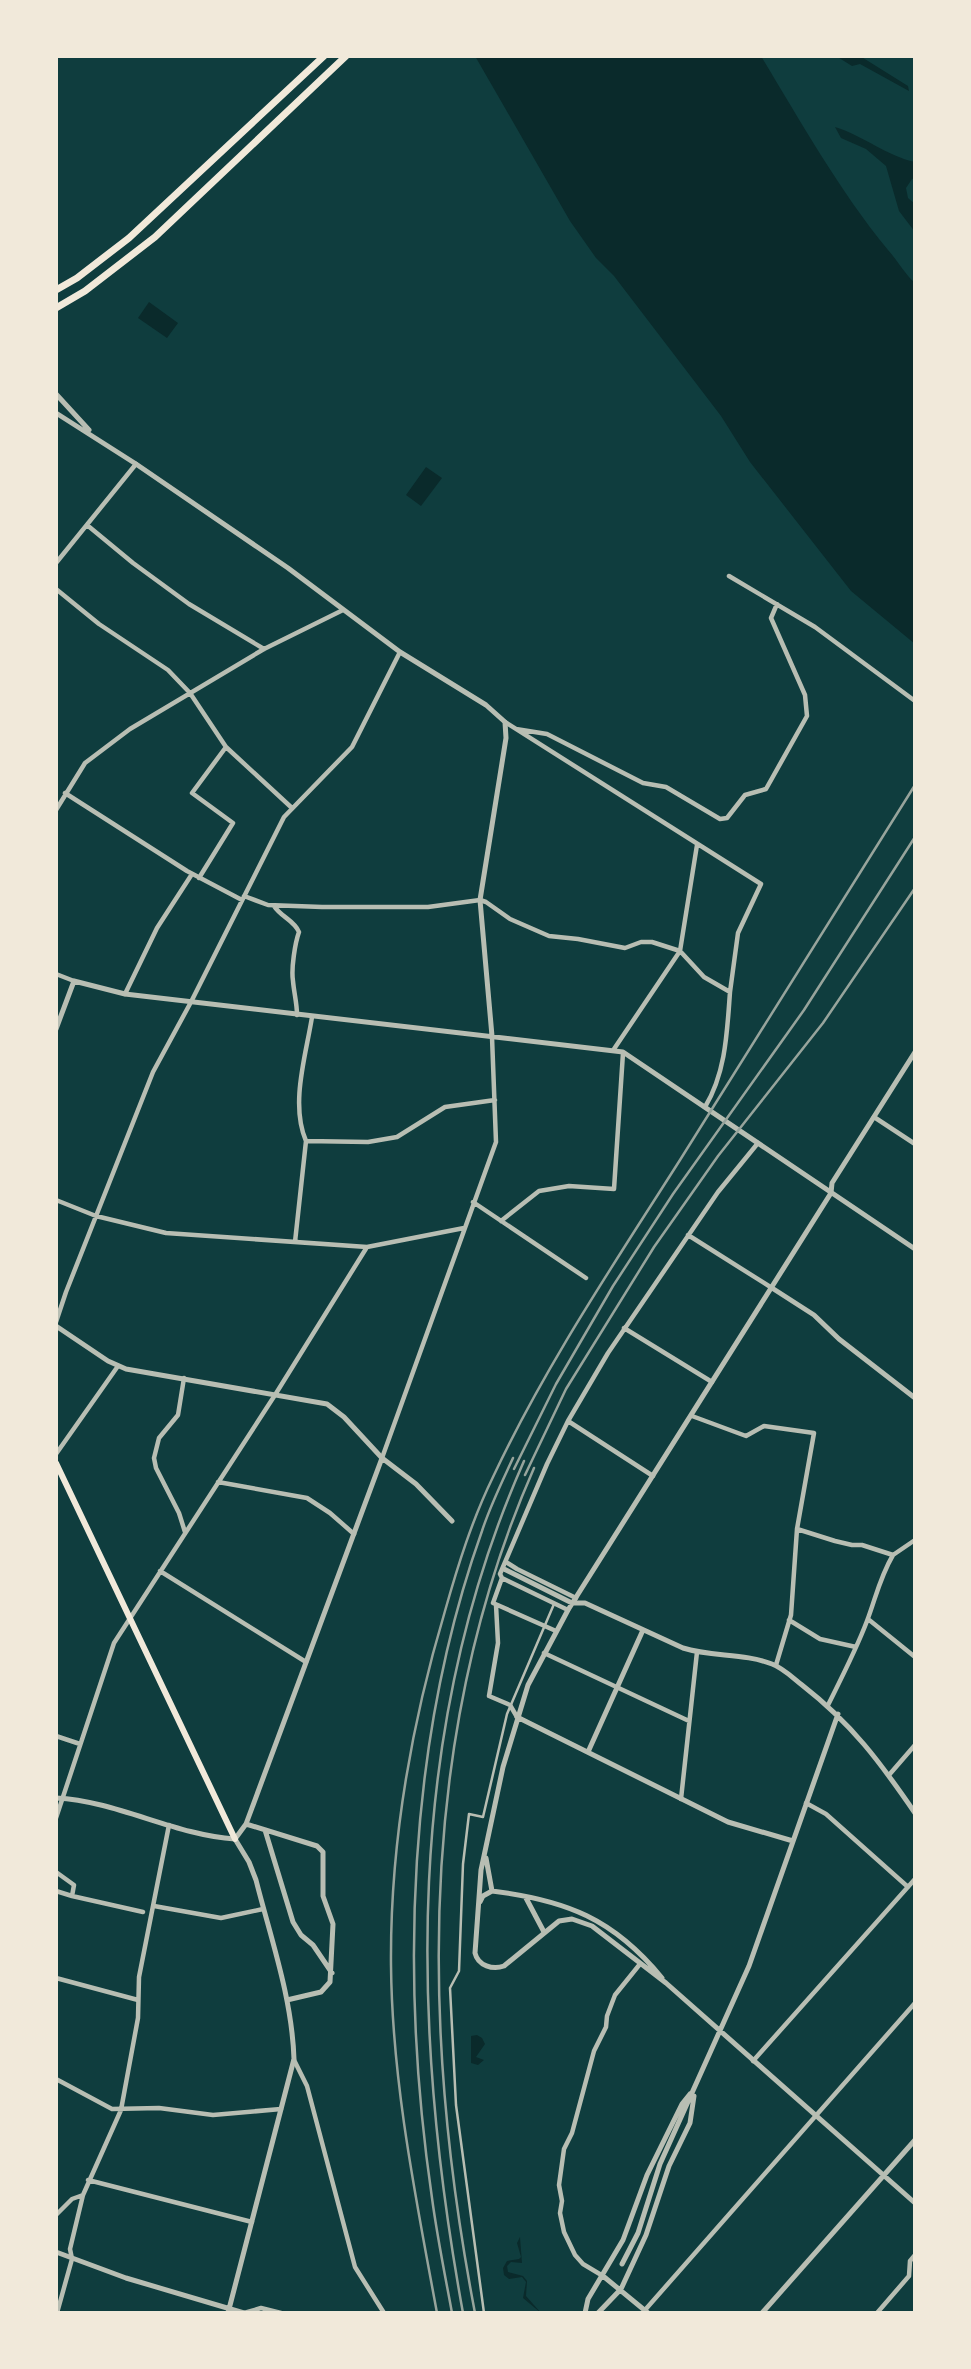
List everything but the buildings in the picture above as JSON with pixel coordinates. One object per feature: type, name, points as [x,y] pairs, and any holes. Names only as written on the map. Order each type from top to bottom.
[{"type":"highway","points":[[56,290],[102,260],[144,225],[324,56]]},
{"type":"highway","points":[[56,308],[85,291],[155,237],[346,56]]},
{"type":"main road","points":[[56,1463],[235,1839]]},
{"type":"street","points":[[56,394],[93,435]]},
{"type":"street","points":[[56,413],[93,435],[288,568],[400,652],[761,884],[738,933],[725,1048],[717,1086],[705,1107]]},
{"type":"street","points":[[56,563],[136,464]]},
{"type":"street","points":[[87,524],[188,604],[264,649]]},
{"type":"street","points":[[729,576],[815,627],[915,701]]},
{"type":"street","points":[[56,589],[100,624],[168,670],[190,693],[226,747],[292,808]]},
{"type":"street","points":[[516,729],[547,734],[643,783],[666,787],[720,819],[727,818],[744,795],[766,789],[807,716],[805,695],[771,618],[777,604]]},
{"type":"street","points":[[56,810],[85,763],[130,729],[264,649],[343,610]]},
{"type":"street","points":[[400,652],[352,747],[284,817],[153,1072],[56,1324],[118,1366],[327,1404],[344,1417],[382,1458],[416,1484],[452,1521]]},
{"type":"street","points":[[235,1839],[246,1825],[496,1142],[492,1036],[480,900],[506,738],[506,722]]},
{"type":"street","points":[[200,878],[233,823],[192,793],[226,747]]},
{"type":"street","points":[[65,793],[191,874],[243,898],[274,905],[428,907],[480,900],[510,919],[550,936],[625,948],[641,942],[652,942],[680,951],[704,977],[730,992]]},
{"type":"street","points":[[614,1049],[680,951],[697,845]]},
{"type":"street","points":[[125,994],[146,948],[191,874]]},
{"type":"street","points":[[274,905],[279,913],[295,924],[299,932],[293,949],[295,961],[292,978],[298,1001],[297,1015]]},
{"type":"street","points":[[56,974],[125,994],[614,1049],[623,1052],[915,1249]]},
{"type":"street","points":[[56,1029],[74,981]]},
{"type":"street","points":[[295,1242],[306,1141],[302,1132],[299,1101],[312,1017]]},
{"type":"street","points":[[501,1221],[539,1191],[569,1186],[614,1189],[623,1052]]},
{"type":"street","points":[[915,1052],[832,1183],[831,1193],[713,1383],[568,1610],[528,1685],[503,1767],[481,1870],[475,1953],[476,1959],[489,1967],[504,1966],[544,1932],[566,1919],[582,1921],[602,1932],[666,1983],[915,2203]]},
{"type":"street","points":[[306,1141],[368,1142],[397,1137],[446,1107],[495,1100]]},
{"type":"street","points":[[874,1117],[915,1144]]},
{"type":"street","points":[[758,1143],[688,1235],[624,1328],[568,1421],[500,1574],[502,1578],[493,1603],[496,1605],[498,1643],[489,1696],[510,1705],[517,1717],[681,1800],[728,1822],[793,1841]]},
{"type":"street","points":[[56,1200],[96,1216],[166,1233],[295,1242],[368,1247],[464,1228]]},
{"type":"street","points":[[473,1202],[586,1278]]},
{"type":"street","points":[[688,1235],[814,1315],[839,1339],[915,1398]]},
{"type":"street","points":[[56,1818],[59,1798],[114,1643],[368,1247]]},
{"type":"street","points":[[624,1328],[713,1383]]},
{"type":"street","points":[[56,1454],[118,1366]]},
{"type":"street","points":[[184,1378],[178,1415],[159,1438],[154,1458],[185,1533]]},
{"type":"street","points":[[692,1416],[746,1436],[764,1426],[814,1433],[797,1529],[789,1620],[776,1665]]},
{"type":"street","points":[[568,1421],[653,1476]]},
{"type":"street","points":[[218,1482],[307,1498],[330,1513],[354,1535]]},
{"type":"street","points":[[797,1529],[893,1555]]},
{"type":"street","points":[[828,1705],[868,1619],[881,1575],[893,1555],[915,1540]]},
{"type":"street","points":[[506,1562],[574,1601]]},
{"type":"street","points":[[504,1569],[697,1652],[763,1660],[776,1665],[838,1714],[864,1742],[915,1813]]},
{"type":"street","points":[[160,1571],[306,1662]]},
{"type":"street","points":[[502,1578],[568,1610]]},
{"type":"street","points":[[484,2313],[456,2105],[450,1988],[459,1971],[463,1864],[469,1814],[483,1817],[510,1705],[554,1604]]},
{"type":"street","points":[[496,1605],[556,1631]]},
{"type":"street","points":[[868,1619],[915,1657]]},
{"type":"street","points":[[789,1620],[820,1639],[856,1647]]},
{"type":"street","points":[[588,1752],[643,1630]]},
{"type":"street","points":[[681,1800],[697,1652]]},
{"type":"street","points":[[544,1653],[689,1721]]},
{"type":"street","points":[[622,2264],[638,2233],[660,2164],[749,1966],[838,1714]]},
{"type":"street","points":[[56,1736],[80,1744]]},
{"type":"street","points":[[889,1775],[915,1745]]},
{"type":"street","points":[[59,1798],[235,1839],[252,1868],[287,2000],[294,2059],[229,2311]]},
{"type":"street","points":[[806,1803],[826,1814],[908,1886]]},
{"type":"street","points":[[57,2313],[72,2259],[71,2249],[83,2195],[121,2110],[138,2018],[139,1977],[169,1825]]},
{"type":"street","points":[[246,1825],[317,1846],[323,1852],[323,1896],[333,1924],[331,1982],[325,1990],[287,2000]]},
{"type":"street","points":[[265,1830],[293,1922],[332,1973]]},
{"type":"street","points":[[488,1841],[487,1867],[492,1891]]},
{"type":"street","points":[[56,1872],[74,1885],[72,1896]]},
{"type":"street","points":[[753,2061],[915,1879]]},
{"type":"street","points":[[56,1891],[144,1912]]},
{"type":"street","points":[[479,1903],[483,1896],[492,1891],[565,1906],[597,1920],[645,1957],[666,1983]]},
{"type":"street","points":[[526,1898],[544,1932]]},
{"type":"street","points":[[154,1906],[221,1918],[263,1909]]},
{"type":"street","points":[[640,1964],[615,1995],[606,2027],[594,2051],[572,2133],[564,2149],[559,2185],[564,2232],[575,2255],[583,2264],[621,2289],[646,2312],[915,2003]]},
{"type":"street","points":[[56,1978],[138,2000]]},
{"type":"street","points":[[294,2059],[307,2086],[355,2267],[384,2313]]},
{"type":"street","points":[[56,2079],[112,2109],[159,2108],[213,2115],[282,2109]]},
{"type":"street","points":[[585,2313],[588,2299],[623,2240],[647,2175],[682,2104],[695,2089]]},
{"type":"street","points":[[598,2313],[621,2289],[646,2235],[669,2166],[690,2123],[695,2089]]},
{"type":"street","points":[[762,2313],[915,2140]]},
{"type":"street","points":[[88,2180],[252,2222]]},
{"type":"street","points":[[56,2216],[72,2199],[83,2195]]},
{"type":"street","points":[[56,2252],[229,2311],[244,2313],[261,2308],[281,2313]]},
{"type":"street","points":[[877,2313],[909,2276],[910,2261],[915,2255]]},
{"type":"water","points":[[475,56],[761,56],[853,204],[915,283],[915,644],[851,591],[750,462],[721,416],[614,276],[596,258],[570,221]]},
{"type":"water","points":[[836,56],[860,56],[908,86],[909,91],[860,64],[852,66]]},
{"type":"water","points":[[835,127],[915,162],[915,178],[906,188],[908,198],[915,204],[915,232],[899,211],[886,166],[866,149],[841,138]]},
{"type":"water","points":[[149,302],[178,323],[167,338],[138,318]]},
{"type":"water","points":[[426,467],[442,478],[421,506],[406,495]]},
{"type":"water","points":[[477,2035],[485,2044],[476,2057],[484,2060],[478,2065],[471,2063],[471,2036]]},
{"type":"water","points":[[520,2237],[522,2263],[511,2262],[507,2266],[508,2272],[523,2276],[527,2281],[526,2296],[541,2313],[523,2298],[526,2282],[522,2277],[509,2279],[504,2275],[503,2268],[507,2261],[521,2257],[517,2243]]},
{"type":"railway","points":[[437,2313],[400,2096],[392,2009],[392,1920],[399,1831],[413,1742],[433,1654],[455,1577],[485,1493],[558,1355],[915,785]]},
{"type":"railway","points":[[514,1469],[556,1384],[613,1286],[673,1194],[804,1010],[915,837]]},
{"type":"railway","points":[[525,1475],[566,1389],[654,1247],[718,1156],[823,1023],[915,888]]},
{"type":"railway","points":[[452,2313],[434,2212],[422,2115],[414,1946],[417,1861],[425,1777],[438,1693],[457,1611],[485,1522],[513,1458]]},
{"type":"railway","points":[[463,2313],[446,2206],[434,2098],[428,1989],[429,1881],[438,1774],[457,1668],[485,1563],[524,1461]]},
{"type":"railway","points":[[475,2313],[457,2207],[445,2100],[439,1992],[440,1885],[450,1778],[468,1673],[496,1569],[534,1468]]}]
